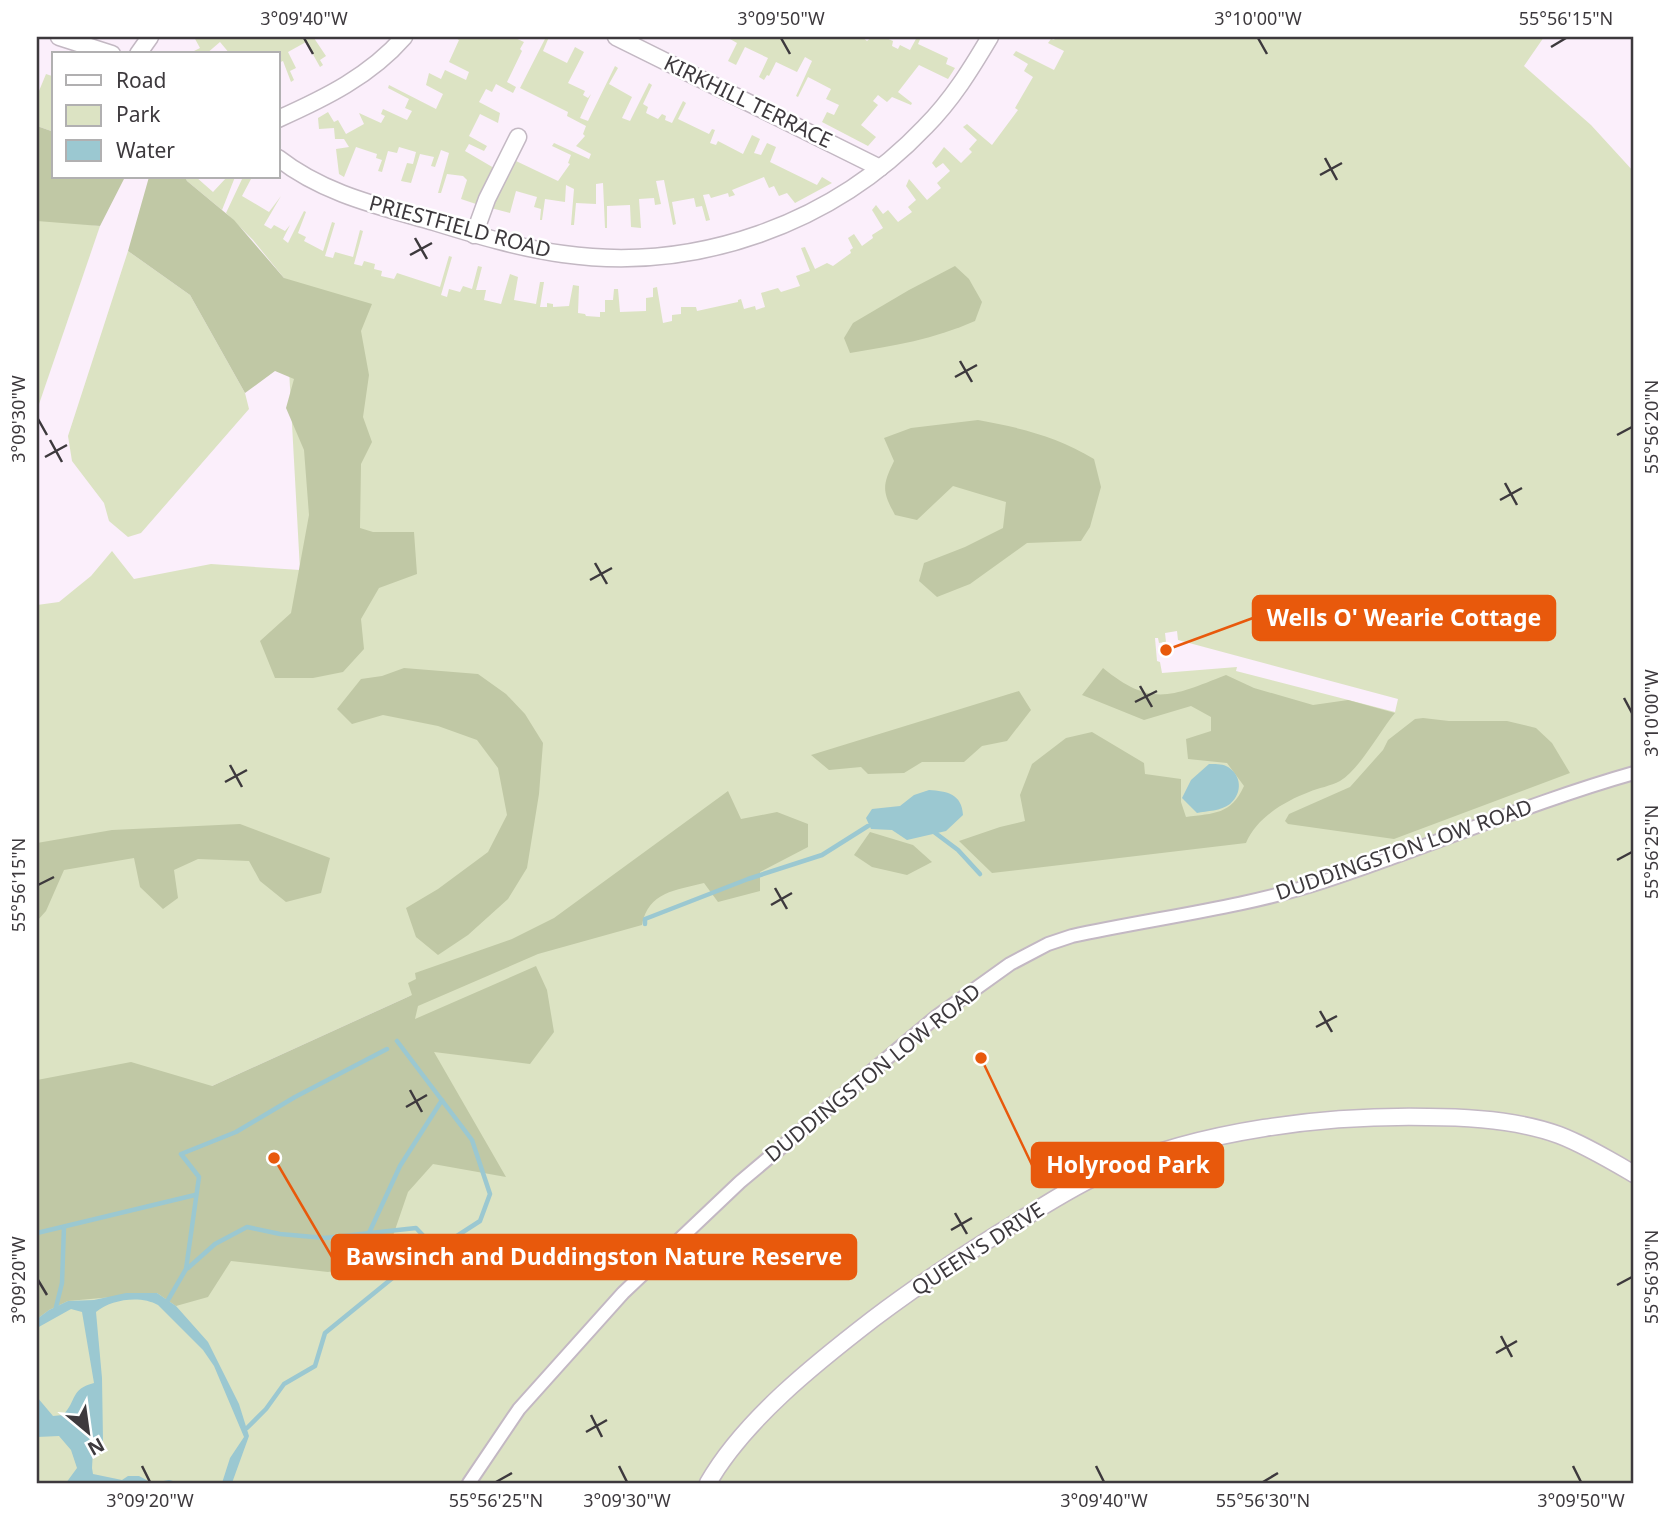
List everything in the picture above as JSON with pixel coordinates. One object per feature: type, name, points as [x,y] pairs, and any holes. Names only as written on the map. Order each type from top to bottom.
[{"type":"street","points":[[59,37],[106,52]]},
{"type":"street","points":[[139,52],[150,37]]},
{"type":"street","points":[[280,118],[349,84],[374,66],[404,37]]},
{"type":"street","name":"KIRKHILL TERRACE","points":[[616,37],[880,168]]},
{"type":"street","name":"PRIESTFIELD ROAD","points":[[280,159],[301,175],[337,193],[474,234],[564,254],[626,258],[675,255],[728,244],[777,228],[831,202],[880,168],[912,141],[942,109],[969,73],[990,37]]},
{"type":"street","points":[[474,234],[487,199],[519,137]]},
{"type":"street","name":"DUDDINGSTON LOW ROAD","points":[[469,1483],[519,1409],[623,1293],[740,1182],[936,1017],[1010,964],[1048,944],[1072,936],[1265,898],[1322,883],[1586,786],[1634,773]]},
{"type":"street","name":"QUEEN'S DRIVE","points":[[708,1483],[734,1448],[781,1396],[838,1346],[885,1310],[934,1275],[1076,1186],[1135,1160],[1209,1140],[1301,1122],[1387,1116],[1460,1117],[1513,1124],[1559,1135],[1634,1174]]},
{"type":"green space","points":[[194,37],[315,37],[326,56],[320,60],[323,65],[320,67],[306,42],[288,52],[296,68],[290,71],[294,80],[291,82],[283,61],[280,62],[280,52],[228,52],[220,42],[208,52],[192,52],[200,48]]},
{"type":"green space","points":[[454,37],[513,37],[524,42],[507,82],[516,87],[513,93],[496,84],[492,92],[486,89],[479,102],[500,113],[498,123],[480,114],[469,136],[487,146],[484,151],[469,144],[465,151],[494,168],[476,204],[461,199],[467,180],[463,176],[447,174],[441,193],[438,193],[449,153],[441,150],[435,167],[431,166],[434,157],[420,154],[411,183],[401,181],[407,163],[413,164],[416,152],[399,147],[397,153],[388,151],[382,172],[378,171],[382,160],[376,158],[377,154],[356,147],[344,177],[339,174],[336,149],[349,147],[344,139],[335,139],[334,128],[319,129],[318,118],[328,112],[334,122],[338,120],[346,134],[364,124],[359,113],[381,123],[385,116],[381,114],[383,109],[407,120],[412,111],[405,108],[409,99],[388,88],[389,85],[436,109],[443,94],[426,85],[429,73],[441,79],[445,70],[466,80],[469,72],[449,62],[459,40]]},
{"type":"green space","points":[[546,37],[549,37],[543,51],[567,63],[575,47],[584,52],[568,83],[585,91],[583,95],[588,98],[591,94],[580,118],[588,121],[615,66],[618,68],[609,84],[632,97],[622,118],[630,121],[649,83],[652,85],[643,104],[648,107],[646,113],[658,119],[662,114],[666,116],[665,120],[672,123],[683,101],[686,103],[678,119],[709,134],[712,129],[715,130],[710,143],[716,145],[718,141],[743,154],[752,135],[760,139],[754,153],[761,155],[767,143],[776,147],[770,162],[817,185],[822,177],[832,183],[795,203],[787,193],[779,196],[774,186],[769,188],[764,177],[732,190],[735,195],[729,197],[728,193],[711,198],[709,194],[703,195],[710,220],[706,221],[702,206],[696,207],[694,198],[672,202],[676,224],[673,225],[664,180],[656,181],[661,204],[655,205],[654,198],[639,199],[641,228],[631,227],[630,205],[607,206],[605,228],[603,183],[596,184],[596,204],[576,203],[574,225],[571,225],[574,189],[566,185],[565,202],[545,199],[542,220],[541,209],[534,207],[537,197],[516,191],[510,213],[491,208],[516,161],[558,181],[570,164],[571,155],[552,146],[554,143],[589,159],[591,154],[576,146],[585,136],[583,134],[586,126],[567,116],[568,112],[520,88]]},
{"type":"green space","points":[[862,37],[867,41],[872,37],[884,37],[893,41],[892,46],[898,49],[900,45],[910,50],[917,37],[921,37],[918,44],[948,58],[946,64],[955,68],[948,79],[919,65],[898,92],[912,103],[911,105],[892,97],[887,102],[878,95],[873,101],[878,105],[861,125],[876,137],[868,146],[822,122],[827,112],[834,115],[839,105],[826,99],[831,89],[808,77],[798,97],[796,96],[812,61],[805,57],[797,72],[776,62],[764,80],[759,77],[768,58],[745,47],[736,65],[728,61],[737,43],[730,39]]},
{"type":"green space","points":[[1544,37],[1524,66],[1591,125],[1634,172],[1634,1483],[37,1483],[37,1166],[169,1135],[412,995],[212,1086],[37,1136],[37,605],[59,602],[91,576],[112,551],[134,579],[211,564],[300,570],[284,278],[253,240],[226,213],[243,178],[251,179],[242,196],[269,212],[281,196],[264,225],[271,229],[274,225],[285,231],[290,225],[283,239],[288,243],[304,211],[306,212],[298,233],[306,237],[304,241],[323,251],[332,222],[335,223],[325,256],[333,258],[335,252],[353,257],[360,230],[363,231],[354,264],[362,266],[364,261],[375,264],[374,269],[382,271],[381,276],[394,279],[397,273],[440,287],[449,256],[452,257],[441,295],[447,297],[449,289],[460,292],[463,286],[472,289],[478,266],[482,267],[476,290],[486,290],[484,300],[501,304],[510,274],[518,277],[514,300],[536,304],[540,282],[544,282],[540,307],[547,307],[547,303],[553,304],[553,307],[569,306],[573,285],[579,286],[578,313],[586,316],[600,317],[600,312],[605,312],[605,300],[613,300],[614,289],[618,289],[620,312],[646,311],[646,298],[653,297],[653,288],[657,287],[663,323],[672,321],[672,315],[681,314],[681,307],[696,307],[697,311],[738,302],[741,299],[744,309],[755,306],[756,310],[765,307],[761,293],[778,288],[781,292],[800,286],[796,276],[810,271],[801,248],[805,247],[815,269],[827,263],[833,266],[851,253],[853,248],[848,238],[854,234],[862,246],[883,228],[872,210],[876,205],[883,214],[888,210],[898,222],[912,212],[908,207],[916,200],[906,186],[909,179],[927,200],[941,188],[937,183],[950,171],[943,163],[936,168],[932,163],[944,147],[961,163],[972,152],[969,149],[977,140],[963,127],[967,124],[992,145],[1018,110],[1015,108],[1033,77],[1024,71],[1028,64],[1013,55],[1016,51],[1054,70],[1064,51],[1048,43],[1051,39]],"holes":[[[1177,631],[1178,640],[1398,699],[1395,712],[1236,671],[1237,667],[1162,673],[1160,662],[1157,661],[1155,638],[1158,638],[1159,643],[1166,642],[1165,633]]]},
{"type":"green space","points":[[46,74],[52,76],[52,131],[37,126],[37,91]]},
{"type":"green space","points":[[37,126],[52,131],[52,178],[124,178],[100,226],[37,221]]},
{"type":"green space","points":[[149,178],[186,178],[234,220],[284,278],[372,304],[361,331],[369,375],[363,417],[372,442],[361,464],[360,528],[373,532],[414,532],[417,574],[379,588],[361,619],[364,649],[343,672],[313,678],[275,678],[260,641],[291,613],[309,515],[304,450],[286,408],[294,379],[275,371],[245,393],[190,295],[128,251]]},
{"type":"green space","points":[[186,178],[197,178],[213,192],[226,178],[235,178],[222,210]]},
{"type":"green space","points":[[37,218],[100,226],[37,410]]},
{"type":"green space","points":[[128,251],[190,295],[245,393],[249,409],[141,533],[128,537],[109,521],[104,503],[72,461],[68,436]]},
{"type":"green space","points":[[955,266],[969,279],[982,302],[975,321],[898,345],[850,353],[844,338],[853,323]]},
{"type":"green space","points":[[978,420],[1038,434],[1080,451],[1094,459],[1101,487],[1090,527],[1081,541],[1027,543],[970,584],[937,597],[919,581],[924,563],[1003,528],[1006,502],[953,486],[917,520],[895,515],[885,488],[894,461],[884,438],[911,428]]},
{"type":"green space","points":[[404,668],[478,674],[506,694],[525,714],[543,743],[539,794],[527,868],[508,899],[468,935],[438,955],[416,937],[406,908],[438,889],[488,852],[507,815],[498,768],[477,740],[438,726],[383,715],[352,724],[337,709],[361,679],[382,676]]},
{"type":"green space","points":[[1103,668],[1120,681],[1149,693],[1176,693],[1226,675],[1254,688],[1313,705],[1348,700],[1395,713],[1347,775],[1336,783],[1281,806],[1264,818],[1246,843],[992,873],[959,841],[1025,821],[1020,795],[1032,764],[1066,738],[1092,732],[1144,763],[1145,774],[1181,779],[1181,802],[1186,817],[1221,811],[1233,803],[1244,786],[1227,763],[1188,759],[1186,739],[1211,731],[1211,717],[1191,706],[1144,720],[1082,695]]},
{"type":"green space","points":[[1019,691],[1031,710],[1007,741],[982,746],[964,762],[922,762],[904,773],[868,774],[861,767],[829,770],[811,755]]},
{"type":"green space","points":[[1415,719],[1507,721],[1536,728],[1552,743],[1570,773],[1394,839],[1288,824],[1285,821],[1289,814],[1350,787],[1383,750],[1388,740]]},
{"type":"green space","points":[[728,791],[741,819],[777,812],[808,824],[808,847],[760,872],[760,891],[718,902],[704,883],[665,894],[650,906],[642,925],[538,954],[418,1006],[415,1019],[536,966],[547,990],[554,1032],[530,1064],[434,1052],[506,1177],[433,1164],[408,1192],[384,1262],[328,1272],[231,1261],[208,1297],[176,1306],[157,1293],[68,1301],[37,1319],[37,1080],[131,1062],[212,1086],[412,995],[408,983],[416,979],[415,973],[512,939],[554,918]]},
{"type":"green space","points":[[240,824],[330,858],[321,893],[286,902],[260,881],[249,861],[198,859],[174,870],[178,898],[163,909],[140,887],[134,858],[64,870],[46,911],[37,921],[37,843],[112,830]]},
{"type":"green space","points":[[870,832],[913,845],[932,862],[907,875],[872,867],[854,855]]},
{"type":"water","points":[[1209,764],[1231,769],[1238,779],[1239,789],[1230,804],[1197,813],[1182,798],[1191,780]]},
{"type":"water","points":[[929,790],[942,791],[960,802],[963,815],[946,831],[907,840],[892,830],[871,829],[866,818],[872,809],[900,806],[914,795]]},
{"type":"water","points":[[126,1293],[157,1293],[176,1306],[208,1342],[239,1404],[249,1436],[232,1483],[222,1483],[230,1458],[244,1437],[214,1366],[203,1350],[158,1305],[143,1300],[118,1301],[96,1312],[102,1378],[103,1441],[93,1450],[92,1468],[93,1474],[122,1480],[128,1476],[139,1476],[152,1483],[66,1483],[77,1468],[71,1450],[59,1436],[37,1437],[37,1397],[53,1416],[63,1415],[77,1392],[94,1383],[82,1312],[71,1309],[37,1328],[37,1319],[68,1301],[94,1300]]},
{"type":"water","points":[[169,1480],[181,1483],[152,1483]]},
{"type":"waterway","points":[[645,924],[645,919],[748,879],[822,855],[868,826]]},
{"type":"waterway","points":[[934,832],[958,850],[980,874]]},
{"type":"waterway","points":[[247,1428],[266,1409],[284,1384],[315,1366],[325,1333],[395,1276],[480,1221],[490,1194],[472,1140],[397,1041]]},
{"type":"waterway","points":[[168,1300],[186,1269],[199,1177],[181,1154],[236,1132],[295,1097],[387,1049]]},
{"type":"waterway","points":[[369,1233],[400,1166],[442,1100]]},
{"type":"waterway","points":[[37,1233],[195,1195]]},
{"type":"waterway","points":[[56,1307],[62,1283],[64,1227]]},
{"type":"waterway","points":[[188,1268],[215,1244],[247,1227],[280,1234],[325,1238],[416,1228],[436,1249]]},
{"type":"place","name":"Wells O' Wearie Cottage","points":[[1166,650]]},
{"type":"place","name":"Holyrood Park","points":[[981,1058]]},
{"type":"place","name":"Bawsinch and Duddingston Nature Reserve","points":[[274,1158]]}]
